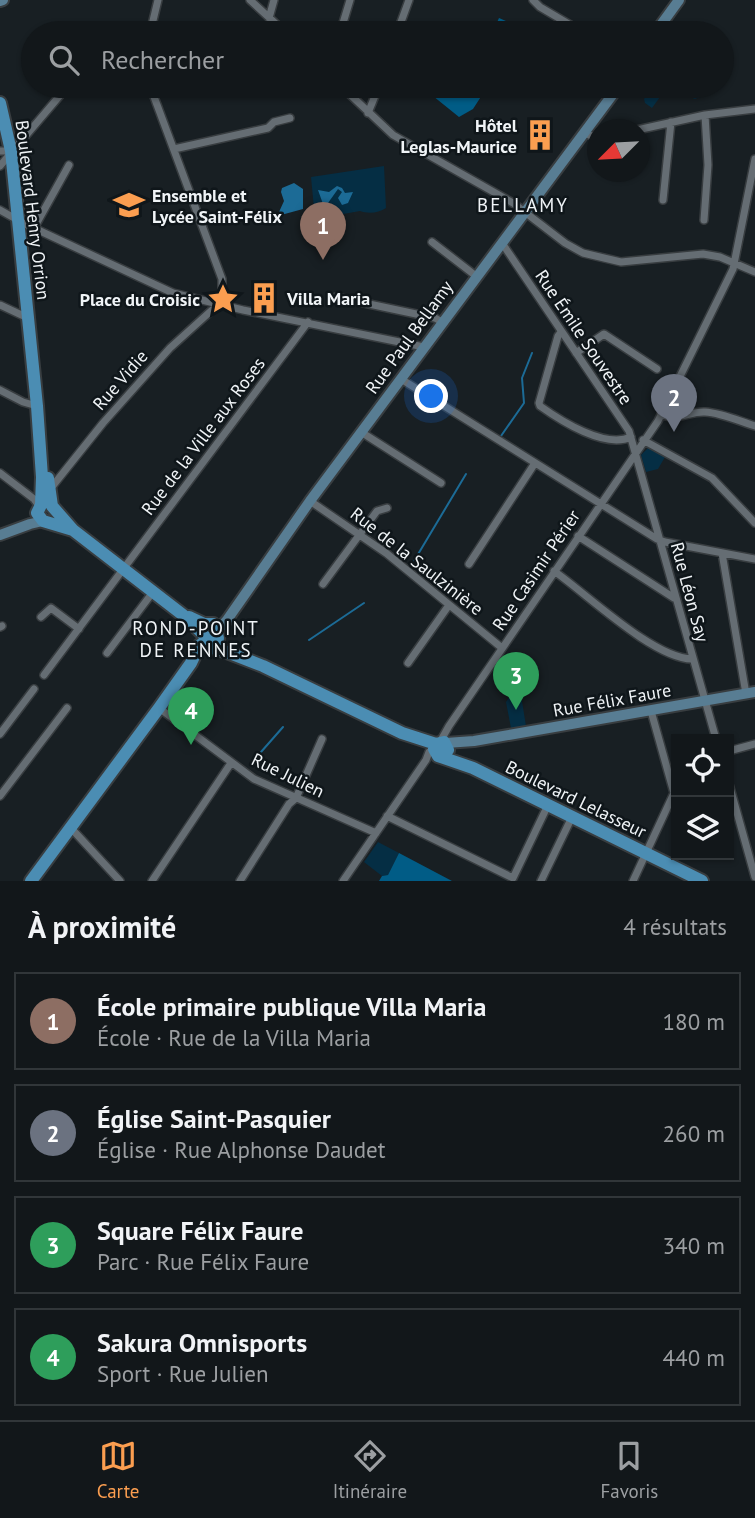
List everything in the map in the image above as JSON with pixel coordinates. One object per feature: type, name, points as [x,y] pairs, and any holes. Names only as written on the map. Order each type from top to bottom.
[{"type":"main road","points":[[664,21],[679,0]]},
{"type":"main road","name":"Rue Paul Bellamy","points":[[210,636],[232,612],[310,501],[610,98]]},
{"type":"main road","name":"Boulevard Henry Orrion","points":[[0,103],[18,220],[29,318],[45,512]]},
{"type":"main road","name":"Boulevard Henry Orrion","points":[[37,406],[54,474],[45,512]]},
{"type":"main road","points":[[0,535],[45,512]]},
{"type":"main road","name":"Boulevard Lelasseur","points":[[45,512],[73,530],[210,636],[244,659],[439,750],[702,881]]},
{"type":"main road","points":[[31,881],[210,636]]},
{"type":"main road","name":"Rue Félix Faure","points":[[439,750],[474,741],[750,693]]},
{"type":"street","points":[[153,21],[158,0]]},
{"type":"street","points":[[250,0],[272,21]]},
{"type":"street","points":[[268,18],[274,0]]},
{"type":"street","points":[[344,21],[350,0]]},
{"type":"street","points":[[401,21],[409,0]]},
{"type":"street","points":[[533,0],[564,21]]},
{"type":"street","points":[[0,166],[6,151],[57,98]]},
{"type":"street","points":[[154,98],[222,279],[223,294],[220,304]]},
{"type":"street","points":[[353,98],[393,135],[513,203],[565,243],[598,258],[626,261],[693,254],[720,257],[755,272]]},
{"type":"street","points":[[368,113],[374,98]]},
{"type":"street","points":[[650,127],[705,115],[755,109]]},
{"type":"street","points":[[704,220],[708,165],[705,115]]},
{"type":"street","points":[[174,149],[268,128],[274,121],[290,118]]},
{"type":"street","points":[[663,200],[671,122]]},
{"type":"street","name":"Rue Casimir Périer","points":[[343,881],[387,816],[439,750],[502,648],[661,414],[734,263],[751,203],[755,159]]},
{"type":"street","points":[[34,228],[69,165]]},
{"type":"street","points":[[0,210],[163,289],[243,310],[424,347]]},
{"type":"street","points":[[432,243],[476,276]]},
{"type":"street","name":"Rue Émile Souvestre","points":[[502,243],[631,437],[635,452]]},
{"type":"street","points":[[337,298],[435,318],[442,322]]},
{"type":"street","name":"Rue Vidie","points":[[54,474],[170,348],[220,304]]},
{"type":"street","points":[[0,305],[29,318]]},
{"type":"street","name":"Rue de la Ville aux Roses","points":[[44,675],[308,322]]},
{"type":"street","points":[[561,332],[540,406],[582,432],[612,438],[631,437]]},
{"type":"street","points":[[576,352],[604,334],[657,369]]},
{"type":"street","points":[[401,380],[659,540],[755,559]]},
{"type":"street","points":[[0,390],[37,406]]},
{"type":"street","points":[[661,414],[673,418],[697,412],[711,413],[755,426]]},
{"type":"street","points":[[361,432],[441,482]]},
{"type":"street","points":[[643,440],[712,478],[755,523]]},
{"type":"street","name":"Rue Léon Say","points":[[635,452],[715,734]]},
{"type":"street","points":[[469,564],[535,463]]},
{"type":"street","points":[[0,473],[34,499],[45,512]]},
{"type":"street","name":"Rue de la Saulzinière","points":[[310,501],[360,534],[502,648]]},
{"type":"street","points":[[323,584],[377,511],[385,511],[387,508]]},
{"type":"street","points":[[578,536],[675,598]]},
{"type":"street","points":[[722,553],[750,693]]},
{"type":"street","points":[[554,571],[652,645],[692,659]]},
{"type":"street","points":[[107,653],[153,592]]},
{"type":"street","points":[[408,663],[449,605]]},
{"type":"street","points":[[41,617],[51,608],[79,629]]},
{"type":"street","points":[[0,734],[34,689]]},
{"type":"street","points":[[0,796],[66,708]]},
{"type":"street","name":"Rue Julien","points":[[159,708],[254,779],[376,833]]},
{"type":"street","points":[[633,881],[674,793],[651,711]]},
{"type":"street","points":[[240,881],[289,804],[296,798],[322,739]]},
{"type":"street","points":[[734,750],[755,744]]},
{"type":"street","points":[[152,881],[231,763]]},
{"type":"street","points":[[733,797],[755,877]]},
{"type":"street","points":[[387,816],[513,878],[548,805]]},
{"type":"street","points":[[541,881],[572,817]]},
{"type":"street","points":[[70,827],[120,881]]},
{"type":"shaded area","points":[[435,98],[480,98],[473,109],[459,117]]},
{"type":"shaded area","points":[[645,98],[659,98],[652,108]]},
{"type":"shaded area","points":[[384,166],[386,208],[315,219],[311,177]]},
{"type":"shaded area","points":[[294,183],[303,189],[303,209],[281,215],[279,212],[284,201],[282,188]]},
{"type":"shaded area","points":[[337,186],[345,193],[353,192],[348,203],[342,205],[338,198],[342,192],[338,189],[328,203],[323,204],[318,190],[329,192]]},
{"type":"shaded area","points":[[648,448],[665,457],[658,469],[646,472],[641,455]]},
{"type":"shaded area","points":[[519,683],[526,726],[511,728],[506,702]]},
{"type":"shaded area","points":[[378,842],[399,853],[388,875],[382,876],[364,862]]},
{"type":"shaded area","points":[[399,853],[452,881],[379,881],[382,876],[388,875]]},
{"type":"waterway","points":[[501,436],[524,403],[522,378],[532,353]]},
{"type":"waterway","points":[[411,566],[466,474]]},
{"type":"waterway","points":[[309,640],[364,603]]},
{"type":"waterway","points":[[261,752],[283,727]]},
{"type":"place","name":"Hôtel Leglas-Maurice","points":[[540,135]]},
{"type":"place","name":"Ensemble et Lycée Saint-Félix","points":[[129,205]]},
{"type":"place","name":"École primaire publique Villa Maria","points":[[323,260]]},
{"type":"place","name":"Villa Maria","points":[[264,298]]},
{"type":"place","name":"Place du Croisic","points":[[223,299]]},
{"type":"place","name":"Église Saint-Pasquier","points":[[674,432]]},
{"type":"place","name":"Square Félix Faure","points":[[516,710]]},
{"type":"place","name":"Sakura Omnisports","points":[[191,745]]},
{"type":"district","name":"BELLAMY","points":[[523,205]]},
{"type":"district","name":"ROND-POINT DE RENNES","points":[[196,639]]}]
